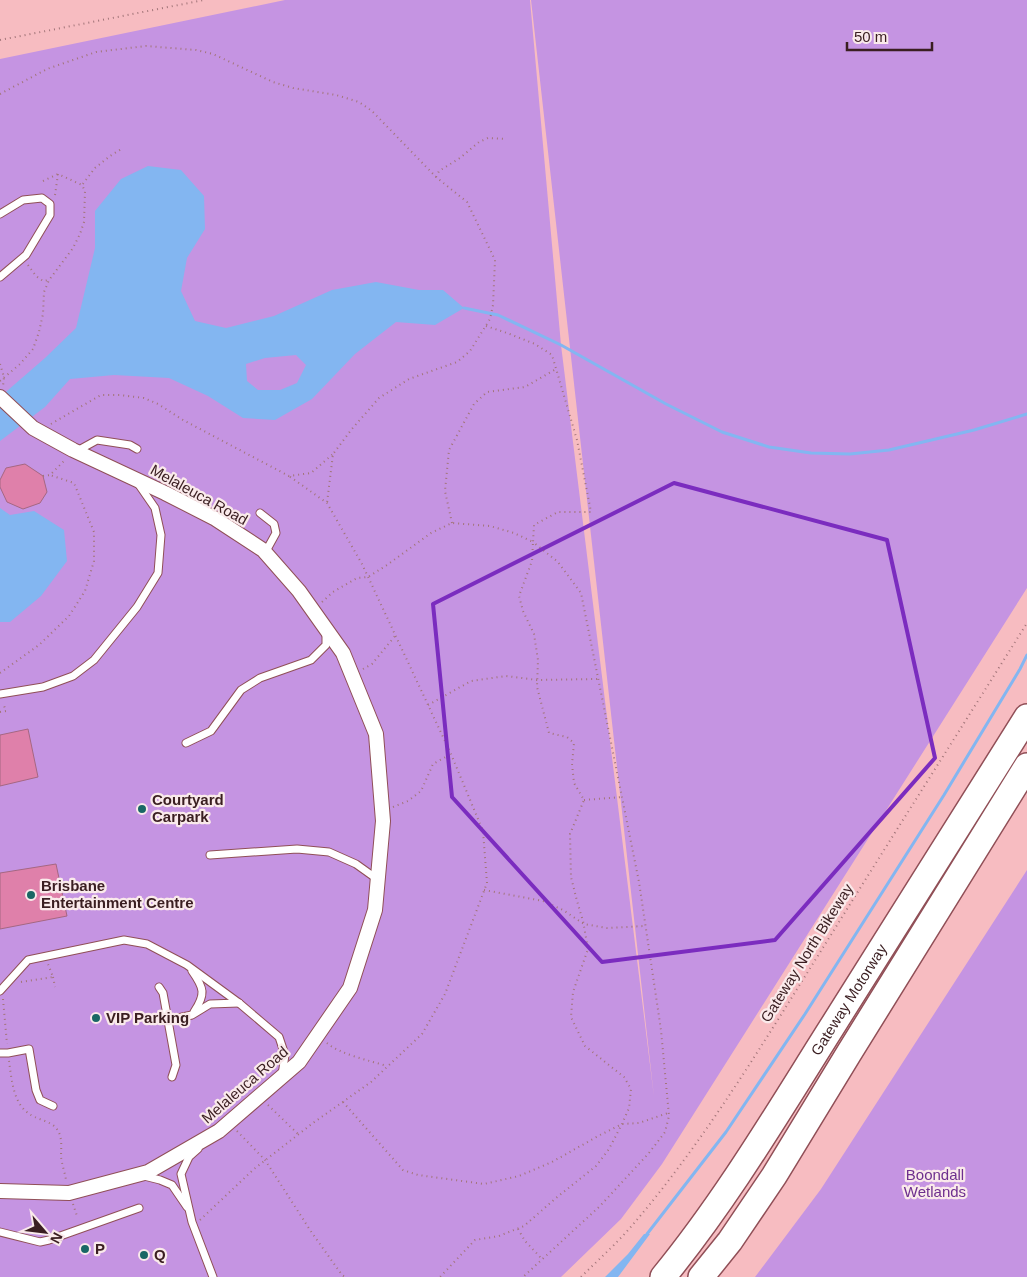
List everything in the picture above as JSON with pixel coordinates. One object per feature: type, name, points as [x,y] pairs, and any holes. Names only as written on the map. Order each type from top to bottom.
[{"type":"highway","name":"Gateway Motorway","points":[[663,1277],[688,1246],[732,1184],[1027,717]]},
{"type":"highway","name":"Gateway Motorway","points":[[701,1277],[730,1241],[774,1176],[1027,766]]},
{"type":"street","name":"Melaleuca Road","points":[[0,1191],[69,1193],[148,1172],[224,1127],[299,1062],[350,988],[375,910],[383,821],[376,734],[343,654],[300,591],[265,553],[214,518],[75,451],[33,428],[1,393]]},
{"type":"lane","points":[[0,214],[23,200],[42,198],[50,204],[50,215],[26,256],[0,277]]},
{"type":"lane","points":[[75,451],[97,440],[130,445],[137,449]]},
{"type":"lane","points":[[0,694],[43,686],[73,676],[94,660],[137,607],[158,573],[161,535],[155,508],[134,478]]},
{"type":"lane","points":[[260,513],[274,524],[276,533],[265,553]]},
{"type":"lane","points":[[186,743],[211,731],[241,690],[260,678],[311,660],[326,645],[326,630]]},
{"type":"lane","points":[[210,855],[297,849],[329,852],[356,864],[378,879]]},
{"type":"lane","points":[[0,991],[28,960],[124,940],[146,944],[187,965],[240,1003],[279,1037],[285,1055],[282,1077]]},
{"type":"lane","points":[[187,965],[199,981],[203,994],[201,1002],[192,1015]]},
{"type":"lane","points":[[159,987],[164,993],[176,1065],[172,1077]]},
{"type":"lane","points":[[168,1020],[192,1015],[210,1004],[240,1003]]},
{"type":"lane","points":[[0,1054],[29,1049],[36,1090],[40,1100],[53,1106]]},
{"type":"lane","points":[[213,1277],[192,1222],[181,1174],[189,1157],[224,1127]]},
{"type":"lane","points":[[138,1175],[172,1185],[189,1210]]},
{"type":"lane","points":[[0,1232],[40,1242],[139,1208]]},
{"type":"path","points":[[0,40],[204,0]]},
{"type":"path","points":[[0,94],[47,69],[96,52],[146,46],[196,50],[214,54],[273,82],[293,88],[336,95],[359,102],[372,112],[436,178],[466,202],[495,260],[493,305],[490,319],[470,351],[457,362],[409,379],[379,398],[333,454],[311,473],[289,476],[144,398],[101,395],[51,424]]},
{"type":"path","points":[[436,178],[440,171],[460,158],[479,142],[488,138],[506,139]]},
{"type":"path","points":[[82,185],[95,168],[123,148]]},
{"type":"path","points":[[50,204],[55,196],[58,174]]},
{"type":"path","points":[[0,381],[20,364],[32,349],[39,332],[43,314],[44,292],[49,280],[73,248],[84,222],[85,191],[82,185],[58,174],[43,181]]},
{"type":"path","points":[[24,257],[36,276],[44,281],[49,280]]},
{"type":"path","points":[[486,326],[508,332],[536,344],[552,355],[577,440],[591,512],[558,512],[534,525],[532,561],[519,596],[523,611],[534,634],[538,660],[537,687],[550,733],[567,737],[574,743],[572,764],[574,783],[584,800]]},
{"type":"path","points":[[0,364],[4,377],[1,393]]},
{"type":"path","points":[[452,523],[445,491],[450,450],[474,404],[487,392],[525,387],[556,369]]},
{"type":"path","points":[[50,476],[75,451]]},
{"type":"path","points":[[327,503],[333,454]]},
{"type":"path","points":[[0,673],[39,645],[68,616],[85,592],[94,561],[94,532],[74,483],[50,476],[43,476]]},
{"type":"path","points":[[313,610],[334,592],[357,578],[368,577],[431,533],[452,523],[490,526],[514,533],[533,542],[558,562],[581,593],[639,882],[661,1030],[669,1116],[665,1132],[649,1153],[600,1206],[523,1277]]},
{"type":"path","name":"Gateway North Bikeway","points":[[581,1277],[640,1216],[714,1118],[1027,623]]},
{"type":"path","points":[[352,675],[372,664],[396,636]]},
{"type":"path","points":[[428,705],[472,681],[506,676],[537,680],[598,680]]},
{"type":"path","points":[[0,712],[6,711],[3,703]]},
{"type":"path","points":[[382,808],[393,807],[408,801],[421,790],[433,764],[451,754]]},
{"type":"path","points":[[584,800],[622,797]]},
{"type":"path","points":[[440,1277],[475,1240],[499,1236],[524,1226],[596,1166],[608,1149],[630,1108],[631,1089],[624,1077],[586,1046],[571,1017],[573,992],[588,950],[584,924],[576,901],[571,877],[570,834],[584,800]]},
{"type":"path","points":[[484,890],[543,901],[563,910],[584,924],[607,928],[646,926]]},
{"type":"path","points":[[46,957],[55,987]]},
{"type":"path","points":[[19,982],[52,977]]},
{"type":"path","points":[[318,1034],[330,1046],[348,1054],[388,1066]]},
{"type":"path","points":[[259,1097],[298,1134]]},
{"type":"path","points":[[343,1102],[403,1170],[418,1175],[484,1184],[519,1176],[552,1162],[622,1124],[639,1124],[668,1112]]},
{"type":"path","points":[[224,1127],[265,1160],[312,1233],[345,1277]]},
{"type":"path","points":[[518,1229],[525,1241],[542,1259]]},
{"type":"highlighted area","points":[[674,483],[887,540],[935,758],[775,940],[602,962],[452,797],[433,604]]},
{"type":"green space","name":"Brisbane Entertainment Centre","points":[[285,0],[530,0],[561,345],[654,1097],[531,0],[1027,0],[1027,588],[662,1164],[621,1219],[561,1277],[0,1277],[0,59]]},
{"type":"green space","name":"Boondall Wetlands","points":[[1027,870],[1027,1277],[755,1277],[821,1189]]},
{"type":"water","points":[[148,166],[181,170],[204,196],[205,229],[187,258],[181,291],[195,321],[226,328],[274,316],[332,290],[376,282],[419,290],[443,290],[464,308],[435,325],[396,322],[355,354],[312,399],[275,420],[243,418],[208,396],[169,378],[114,375],[70,379],[45,407],[0,441],[0,397],[76,328],[95,248],[95,211],[121,179]],"holes":[[[296,355],[306,365],[297,383],[280,390],[258,390],[247,381],[246,364],[265,358]]]},
{"type":"water","points":[[0,508],[10,515],[34,511],[64,530],[67,561],[41,596],[10,622],[0,622]]},
{"type":"water","points":[[644,1234],[650,1234],[618,1277],[605,1277],[628,1254]]},
{"type":"building","points":[[25,464],[43,476],[47,492],[40,503],[23,509],[7,502],[0,487],[0,480],[6,468]]},
{"type":"building","points":[[28,729],[38,777],[0,786],[0,735]]},
{"type":"building","name":"Brisbane Entertainment Centre","points":[[56,864],[67,916],[0,929],[0,873]]},
{"type":"waterway","points":[[464,308],[498,315],[561,345],[666,404],[722,432],[769,447],[811,453],[850,454],[889,450],[974,430],[1027,414]]},
{"type":"waterway","points":[[647,1234],[726,1132],[805,1014],[944,795],[1027,655]]},
{"type":"place","name":"Courtyard Carpark","points":[[142,809]]},
{"type":"place","name":"Brisbane Entertainment Centre","points":[[31,895]]},
{"type":"place","name":"VIP Parking","points":[[96,1018]]},
{"type":"place","name":"P","points":[[85,1249]]},
{"type":"place","name":"Q","points":[[144,1255]]}]
